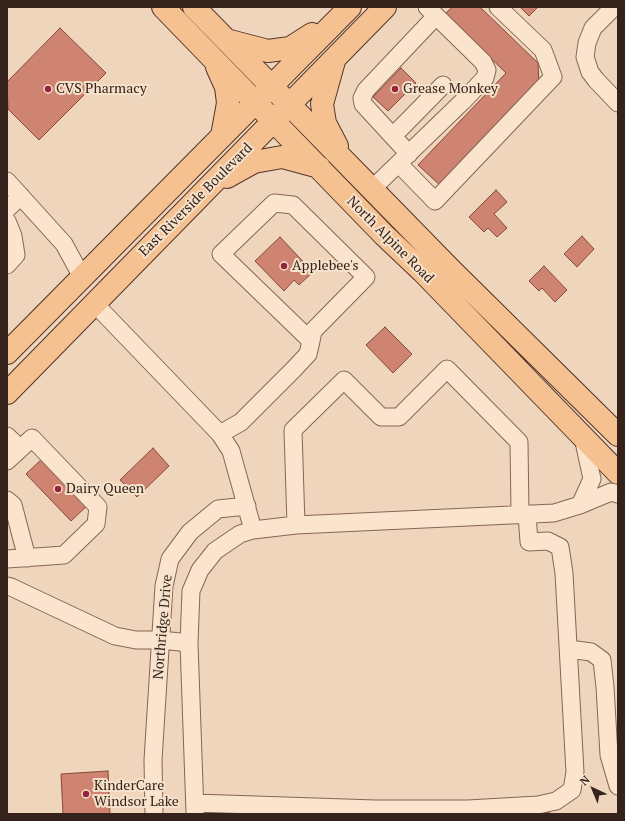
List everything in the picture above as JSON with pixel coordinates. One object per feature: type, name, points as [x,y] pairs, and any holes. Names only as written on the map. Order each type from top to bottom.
[{"type":"main road","name":"North Alpine Road","points":[[163,7],[618,473]]},
{"type":"main road","name":"North Alpine Road","points":[[194,7],[438,257],[618,435]]},
{"type":"main road","name":"East Riverside Boulevard","points":[[7,393],[385,7]]},
{"type":"main road","points":[[226,40],[268,51],[290,48],[344,12]]},
{"type":"main road","name":"East Riverside Boulevard","points":[[7,353],[344,12]]},
{"type":"main road","points":[[213,59],[226,87],[228,103],[222,136]]},
{"type":"main road","points":[[335,59],[322,104],[325,123],[344,160]]},
{"type":"main road","points":[[207,188],[254,162],[282,157],[319,168]]},
{"type":"main road","points":[[423,272],[438,257]]},
{"type":"street","points":[[393,136],[418,110],[485,78],[487,70],[483,62],[433,11],[409,53],[366,90],[362,98],[363,104],[393,136],[404,159],[435,201],[553,77],[543,50],[498,7]]},
{"type":"street","points":[[614,7],[593,28],[587,43],[585,57],[590,72],[618,103]]},
{"type":"street","points":[[372,189],[404,159],[452,93]]},
{"type":"street","points":[[7,181],[64,244],[82,278]]},
{"type":"street","points":[[7,209],[21,196]]},
{"type":"street","points":[[220,434],[241,422],[308,354],[311,341],[313,331],[366,277],[293,205],[274,203],[221,254],[311,341]]},
{"type":"street","points":[[7,221],[13,236],[16,256],[7,265]]},
{"type":"street","points":[[94,303],[220,434],[231,450],[253,530]]},
{"type":"street","points":[[296,526],[293,430],[344,380],[380,417],[399,417],[447,369],[519,442],[524,514],[529,542],[548,541],[560,547],[564,573],[569,650],[575,772],[572,790],[556,801],[538,805],[460,809],[195,808],[189,643],[191,592],[200,570],[215,551],[240,534],[253,530],[296,526],[524,514],[554,513],[580,505],[611,492],[618,494]]},
{"type":"street","points":[[7,436],[20,448]]},
{"type":"street","points":[[580,505],[592,479],[583,437]]},
{"type":"street","points":[[7,462],[32,438],[98,507],[96,524],[64,554],[7,559]]},
{"type":"street","points":[[7,500],[13,505],[27,558]]},
{"type":"street","name":"Northridge Drive","points":[[154,814],[153,760],[164,586],[170,559],[190,532],[218,509],[247,506]]},
{"type":"street","points":[[7,586],[115,636],[136,640],[161,640],[189,643]]},
{"type":"street","points":[[569,650],[591,652],[602,660],[609,755],[618,786]]},
{"type":"building","points":[[452,7],[480,7],[538,63],[539,86],[442,187],[418,165],[506,73],[445,14]]},
{"type":"building","points":[[520,7],[538,7],[529,16]]},
{"type":"building","name":"CVS Pharmacy","points":[[60,28],[106,73],[39,140],[8,109],[7,82]]},
{"type":"building","name":"Grease Monkey","points":[[401,68],[416,83],[388,111],[373,97]]},
{"type":"building","points":[[496,190],[507,202],[494,214],[507,228],[497,237],[488,228],[484,232],[469,217]]},
{"type":"building","points":[[582,236],[594,249],[577,267],[564,254]]},
{"type":"building","name":"Applebee's","points":[[280,237],[313,272],[299,285],[294,280],[284,291],[255,261]]},
{"type":"building","points":[[544,266],[567,290],[555,302],[542,288],[539,291],[529,281]]},
{"type":"building","points":[[385,327],[412,354],[393,373],[366,345]]},
{"type":"building","points":[[153,448],[169,466],[137,497],[120,480]]},
{"type":"building","name":"Dairy Queen","points":[[44,457],[90,503],[71,521],[26,474]]},
{"type":"building","name":"KinderCare Windsor Lake","points":[[108,771],[110,814],[63,814],[61,774]]},
{"type":"building","points":[[549,812],[549,814],[526,814],[526,813]]},
{"type":"place","name":"CVS Pharmacy","points":[[48,89]]},
{"type":"place","name":"Grease Monkey","points":[[395,89]]},
{"type":"place","name":"Applebee's","points":[[284,266]]},
{"type":"place","name":"Dairy Queen","points":[[58,489]]},
{"type":"place","name":"KinderCare Windsor Lake","points":[[86,794]]}]
